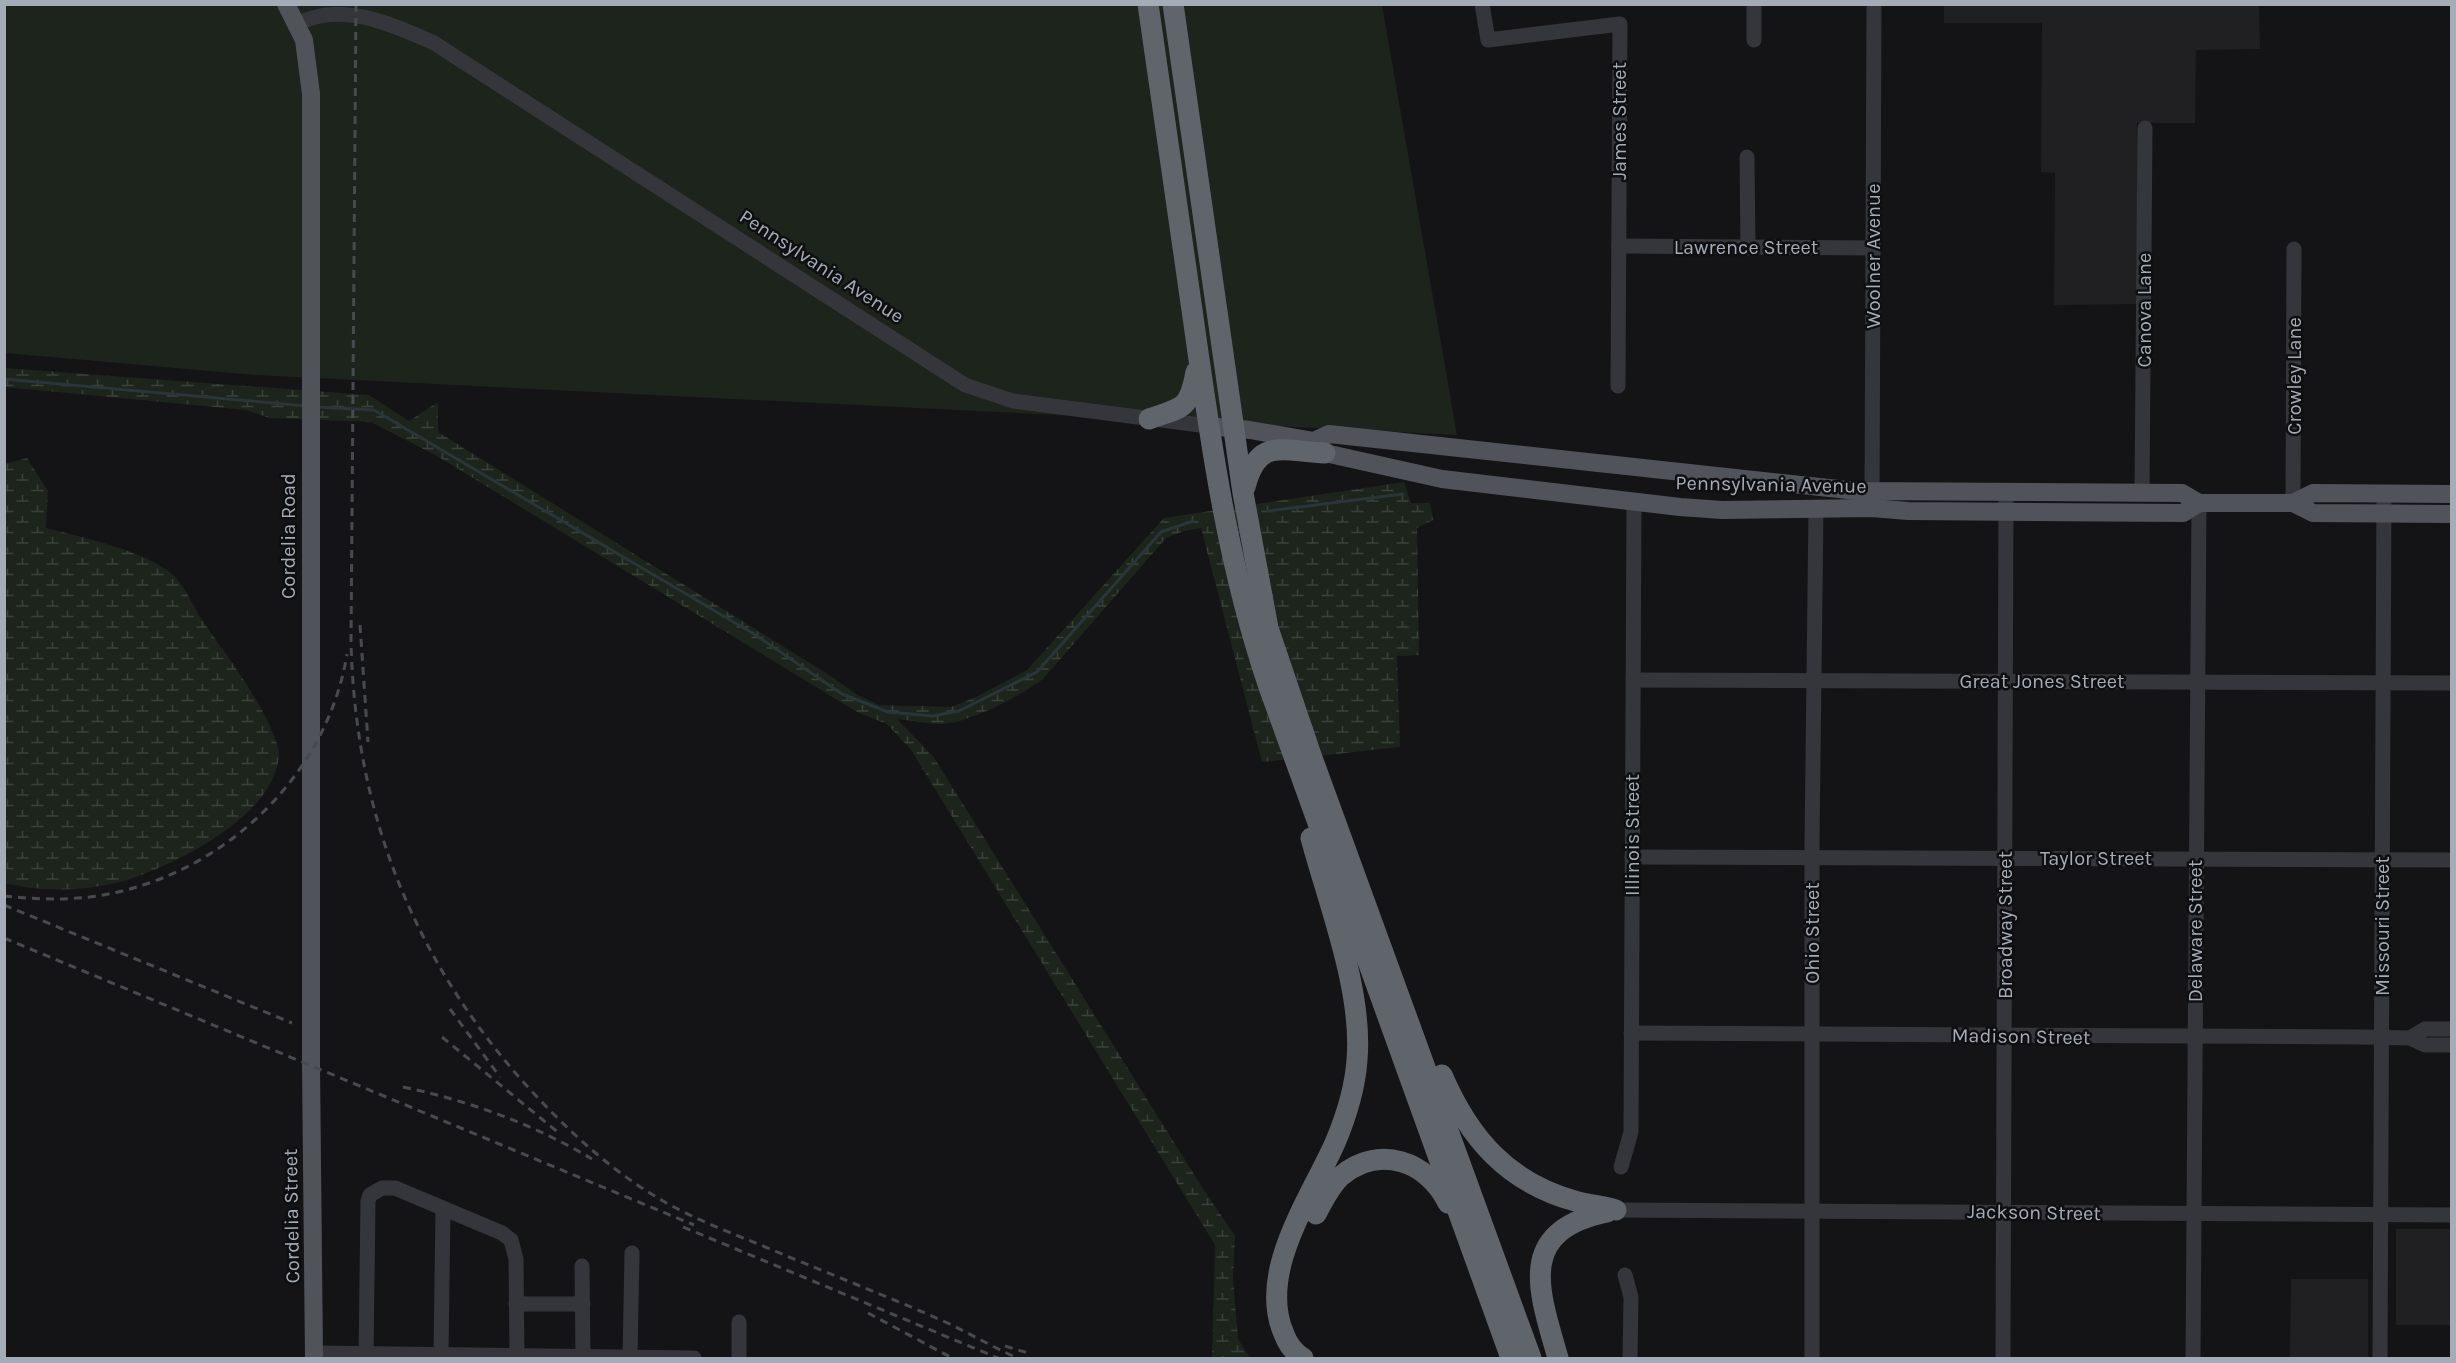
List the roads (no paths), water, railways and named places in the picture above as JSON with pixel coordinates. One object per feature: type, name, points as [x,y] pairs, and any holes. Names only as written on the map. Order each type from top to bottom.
[{"type":"highway","points":[[1148,4],[1208,426],[1227,537],[1240,595],[1295,758],[1465,1223],[1472,1251],[1511,1359]]},
{"type":"highway","points":[[1173,4],[1243,494],[1268,628],[1531,1359]]},
{"type":"highway","points":[[1149,419],[1176,410],[1191,398],[1198,357]]},
{"type":"highway","points":[[1243,494],[1253,462],[1261,454],[1273,450],[1319,447]]},
{"type":"highway","points":[[1295,758],[1300,798],[1350,982],[1358,1034],[1355,1078],[1345,1116],[1286,1250],[1275,1288],[1278,1322],[1295,1353],[1304,1359]]},
{"type":"highway","points":[[1357,879],[1379,915],[1435,1059],[1465,1123],[1495,1157],[1529,1182],[1576,1201],[1616,1210]]},
{"type":"highway","points":[[1304,1359],[1287,1320],[1284,1305],[1287,1276],[1295,1254],[1327,1193],[1340,1176],[1357,1165],[1374,1160],[1394,1159],[1412,1164],[1430,1176],[1443,1192],[1472,1251]]},
{"type":"highway","points":[[1558,1359],[1539,1286],[1539,1269],[1544,1252],[1559,1233],[1579,1218],[1616,1210]]},
{"type":"main road","name":"Cordelia Road","points":[[286,4],[298,24],[308,56],[311,94],[311,1072]]},
{"type":"main road","name":"Pennsylvania Avenue","points":[[1208,426],[1233,428],[1319,447],[1442,479],[1722,510],[1816,508],[1872,499],[2006,492],[2182,493],[2199,503],[2293,503],[2313,493],[2451,494]]},
{"type":"main road","name":"Pennsylvania Avenue","points":[[1319,447],[1329,434],[1872,499],[1908,511],[2182,513],[2199,503]]},
{"type":"main road","name":"Pennsylvania Avenue","points":[[2293,503],[2313,513],[2451,514]]},
{"type":"main road","name":"Cordelia Street","points":[[311,1072],[315,1356]]},
{"type":"street","name":"James Street","points":[[1482,4],[1488,40],[1620,24],[1618,386]]},
{"type":"street","points":[[1754,4],[1754,40]]},
{"type":"street","name":"Woolner Avenue","points":[[1872,499],[1874,4]]},
{"type":"street","name":"Pennsylvania Avenue","points":[[298,24],[324,13],[344,9],[398,26],[434,43],[965,385],[1013,401],[1208,426]]},
{"type":"street","name":"Canova Lane","points":[[2142,492],[2145,128]]},
{"type":"street","points":[[1747,157],[1748,248]]},
{"type":"street","name":"Lawrence Street","points":[[1619,246],[1873,248]]},
{"type":"street","name":"Crowley Lane","points":[[2293,503],[2294,249]]},
{"type":"street","name":"Broadway Street","points":[[2003,1359],[2006,492]]},
{"type":"street","name":"Missouri Street","points":[[2380,1359],[2384,494]]},
{"type":"street","name":"Illinois Street","points":[[1621,1167],[1631,1132],[1634,501]]},
{"type":"street","name":"Delaware Street","points":[[2193,1359],[2199,503]]},
{"type":"street","name":"Ohio Street","points":[[1812,1359],[1812,857],[1816,508]]},
{"type":"street","name":"Great Jones Street","points":[[1634,680],[2451,683]]},
{"type":"street","name":"Taylor Street","points":[[1632,857],[2451,860]]},
{"type":"street","name":"Madison Street","points":[[2410,1038],[2425,1029],[2451,1029]]},
{"type":"street","name":"Madison Street","points":[[1631,1033],[2410,1038],[2425,1045],[2451,1045]]},
{"type":"street","points":[[366,1356],[367,1217],[370,1195],[382,1188],[395,1188],[502,1233],[511,1240],[516,1259],[517,1357]]},
{"type":"street","points":[[441,1354],[443,1209]]},
{"type":"street","name":"Jackson Street","points":[[1616,1210],[2451,1215]]},
{"type":"street","points":[[630,1358],[632,1253]]},
{"type":"street","points":[[582,1266],[583,1358]]},
{"type":"street","points":[[1624,1275],[1631,1297],[1630,1359]]},
{"type":"street","points":[[516,1304],[583,1304]]},
{"type":"street","points":[[739,1322],[739,1359]]},
{"type":"street","points":[[315,1356],[441,1354],[694,1359]]},
{"type":"waterway","points":[[4,379],[306,406]]},
{"type":"waterway","points":[[318,407],[374,410],[754,634],[842,694],[888,712],[933,716],[959,711],[1037,672],[1161,532],[1193,521]]},
{"type":"waterway","points":[[1268,511],[1403,494]]},
{"type":"railway","points":[[356,4],[351,642],[355,705],[364,765],[378,824],[398,880],[422,934],[452,987],[486,1037],[526,1085],[574,1134],[625,1177],[694,1217],[941,1320],[1017,1358]]},
{"type":"railway","points":[[360,625],[368,742]]},
{"type":"railway","points":[[4,896],[61,899],[118,892],[160,879],[199,860],[236,836],[268,807],[296,774],[319,737],[336,697],[347,654]]},
{"type":"railway","points":[[4,905],[292,1023]]},
{"type":"railway","points":[[4,938],[694,1225]]},
{"type":"railway","points":[[450,1009],[500,1077]]},
{"type":"railway","points":[[442,1037],[560,1134]]},
{"type":"railway","points":[[403,1087],[452,1099],[500,1115],[547,1135],[592,1159]]},
{"type":"railway","points":[[683,1227],[998,1358]]},
{"type":"railway","points":[[868,1313],[952,1358]]},
{"type":"railway","points":[[1005,1346],[1028,1353]]}]
